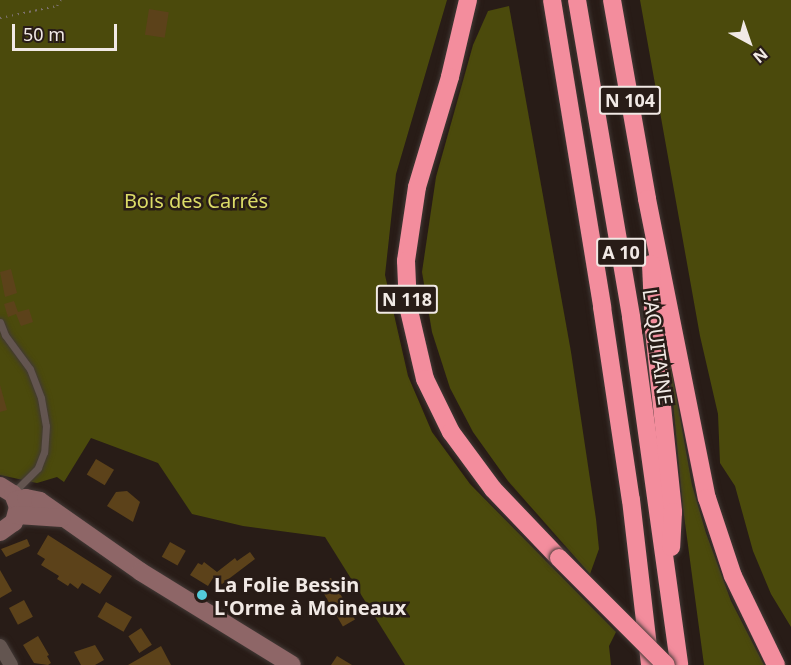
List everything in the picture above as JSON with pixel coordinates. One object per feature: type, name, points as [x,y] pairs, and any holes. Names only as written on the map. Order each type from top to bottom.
[{"type":"highway","name":"N 118","points":[[468,0],[450,77],[417,187],[406,261],[408,306],[425,379],[451,432],[493,489],[666,665]]},
{"type":"highway","points":[[540,0],[550,47],[569,96]]},
{"type":"highway","name":"A 10","points":[[552,0],[569,96],[631,500],[650,665]]},
{"type":"highway","name":"L'AQUITAINE","points":[[578,0],[610,179],[680,665]]},
{"type":"highway","name":"N 104","points":[[612,0],[647,199]]},
{"type":"highway","points":[[647,199],[654,330],[673,512],[669,585]]},
{"type":"highway","points":[[647,199],[707,498],[734,576],[776,665]]},
{"type":"main road","points":[[0,532],[11,526],[12,499],[26,498],[40,501],[145,575],[292,665]]},
{"type":"street","points":[[0,646],[11,665]]},
{"type":"lane","points":[[0,322],[5,335],[30,369],[41,398],[46,426],[44,452],[38,468],[12,499]]},
{"type":"path","points":[[0,18],[57,6],[61,0]]},
{"type":"green space","name":"Bois des Carrés","points":[[0,0],[447,0],[396,174],[385,275],[408,376],[432,432],[470,484],[616,632],[609,646],[611,665],[405,665],[325,537],[243,526],[192,514],[158,463],[91,438],[64,482],[57,477],[37,483],[0,475]]},
{"type":"green space","points":[[640,0],[791,0],[791,627],[771,594],[753,551],[735,486],[720,463],[718,414],[700,336]]},
{"type":"green space","points":[[509,6],[571,352],[596,519],[599,549],[590,574],[508,481],[473,432],[450,388],[432,332],[422,272],[436,177],[473,45],[488,11]]},
{"type":"green space","points":[[668,350],[692,485],[706,533],[731,601],[764,665],[704,665],[683,508]]},
{"type":"building","points":[[149,9],[169,12],[165,38],[145,35]]},
{"type":"building","points":[[11,269],[17,293],[5,297],[0,272]]},
{"type":"building","points":[[14,301],[18,312],[29,309],[33,322],[21,326],[16,314],[8,317],[4,304]]},
{"type":"building","points":[[0,385],[7,410],[0,412]]},
{"type":"building","points":[[96,459],[114,470],[105,485],[87,474]]},
{"type":"building","points":[[127,491],[140,502],[133,522],[107,506],[116,492]]},
{"type":"building","points":[[48,535],[112,576],[100,594],[82,583],[78,589],[70,583],[68,586],[57,579],[59,576],[41,565],[45,559],[37,554]]},
{"type":"building","points":[[27,539],[30,546],[6,557],[1,549]]},
{"type":"building","points":[[170,542],[186,551],[178,566],[162,557]]},
{"type":"building","points":[[250,552],[255,559],[222,584],[213,578],[208,586],[190,575],[198,563],[202,565],[204,562],[217,572],[235,558],[237,561]]},
{"type":"building","points":[[0,570],[12,591],[0,598]]},
{"type":"building","points":[[331,578],[355,620],[343,627],[319,585]]},
{"type":"building","points":[[24,600],[33,617],[18,625],[9,608]]},
{"type":"building","points":[[106,602],[132,617],[123,632],[98,617]]},
{"type":"building","points":[[141,628],[152,645],[139,653],[128,636]]},
{"type":"building","points":[[38,636],[49,655],[47,656],[51,663],[48,665],[34,663],[23,645]]},
{"type":"building","points":[[95,645],[104,660],[95,665],[81,665],[74,652]]},
{"type":"building","points":[[161,646],[171,665],[128,665]]},
{"type":"building","points":[[337,656],[352,665],[331,665]]},
{"type":"place","name":"La Folie Bessin L'Orme à Moineaux","points":[[202,595]]}]
